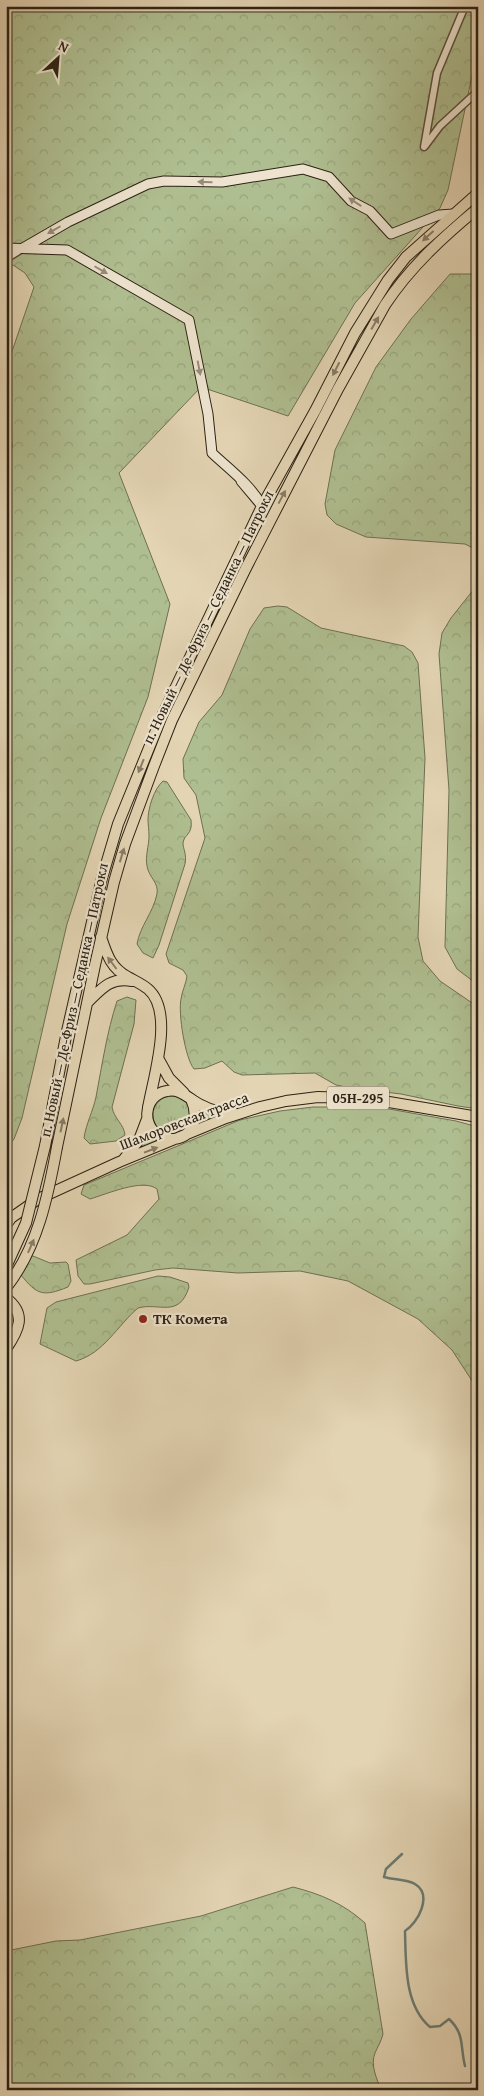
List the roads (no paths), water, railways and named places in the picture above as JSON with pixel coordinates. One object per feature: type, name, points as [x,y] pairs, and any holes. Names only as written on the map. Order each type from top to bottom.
[{"type":"main road","points":[[23,248],[75,218],[148,184],[164,181],[222,182],[303,169],[329,177],[351,201],[370,211],[391,234],[440,212],[452,214]]},
{"type":"main road","name":"п. Новый — Де-Фриз — Седанка — Патрокл","points":[[6,1267],[26,1223],[45,1146],[82,961],[102,878],[118,824],[162,716],[262,506],[315,411],[355,333],[376,299],[406,257],[452,214],[478,193]]},
{"type":"main road","name":"п. Новый — Де-Фриз — Седанка — Патрокл","points":[[6,1288],[21,1266],[32,1244],[44,1210],[101,936],[125,844],[172,720],[275,510],[343,381],[394,292],[425,255],[478,208]]},
{"type":"main road","points":[[6,248],[67,250],[189,320],[208,414],[212,452],[241,481],[262,506]]},
{"type":"main road","points":[[101,936],[106,954],[113,966],[152,993],[159,1005],[162,1017],[158,1058],[148,1108]]},
{"type":"main road","points":[[88,1002],[109,982],[136,981]]},
{"type":"main road","name":"05Н-295","points":[[158,1058],[169,1078],[187,1096]]},
{"type":"main road","name":"05Н-295","points":[[119,1162],[136,1145],[147,1120],[151,1101],[162,1092],[169,1090],[187,1096],[211,1109],[238,1114]]},
{"type":"main road","points":[[182,1137],[194,1125],[196,1116],[195,1107],[187,1096]]},
{"type":"main road","name":"Шаморовская трасса","points":[[6,1225],[11,1218],[38,1199],[119,1162],[238,1114],[286,1101],[336,1098],[389,1102],[478,1118]]},
{"type":"main road","name":"05Н-295","points":[[147,1120],[152,1130],[160,1136],[171,1139],[182,1137]]},
{"type":"main road","points":[[6,1298],[16,1307],[20,1321],[17,1332],[6,1349]]},
{"type":"street","points":[[465,6],[437,72],[424,147],[440,126],[478,91]]},
{"type":"street","points":[[6,259],[23,248]]},
{"type":"waterway","points":[[402,1854],[386,1869],[384,1877],[411,1882],[420,1889],[423,1895],[422,1909],[419,1916],[405,1931],[406,1970],[411,1995],[415,2007],[430,2027],[440,2026],[449,2019],[458,2030],[465,2066]]},
{"type":"place","name":"ТК Комета","points":[[143,1319]]}]
